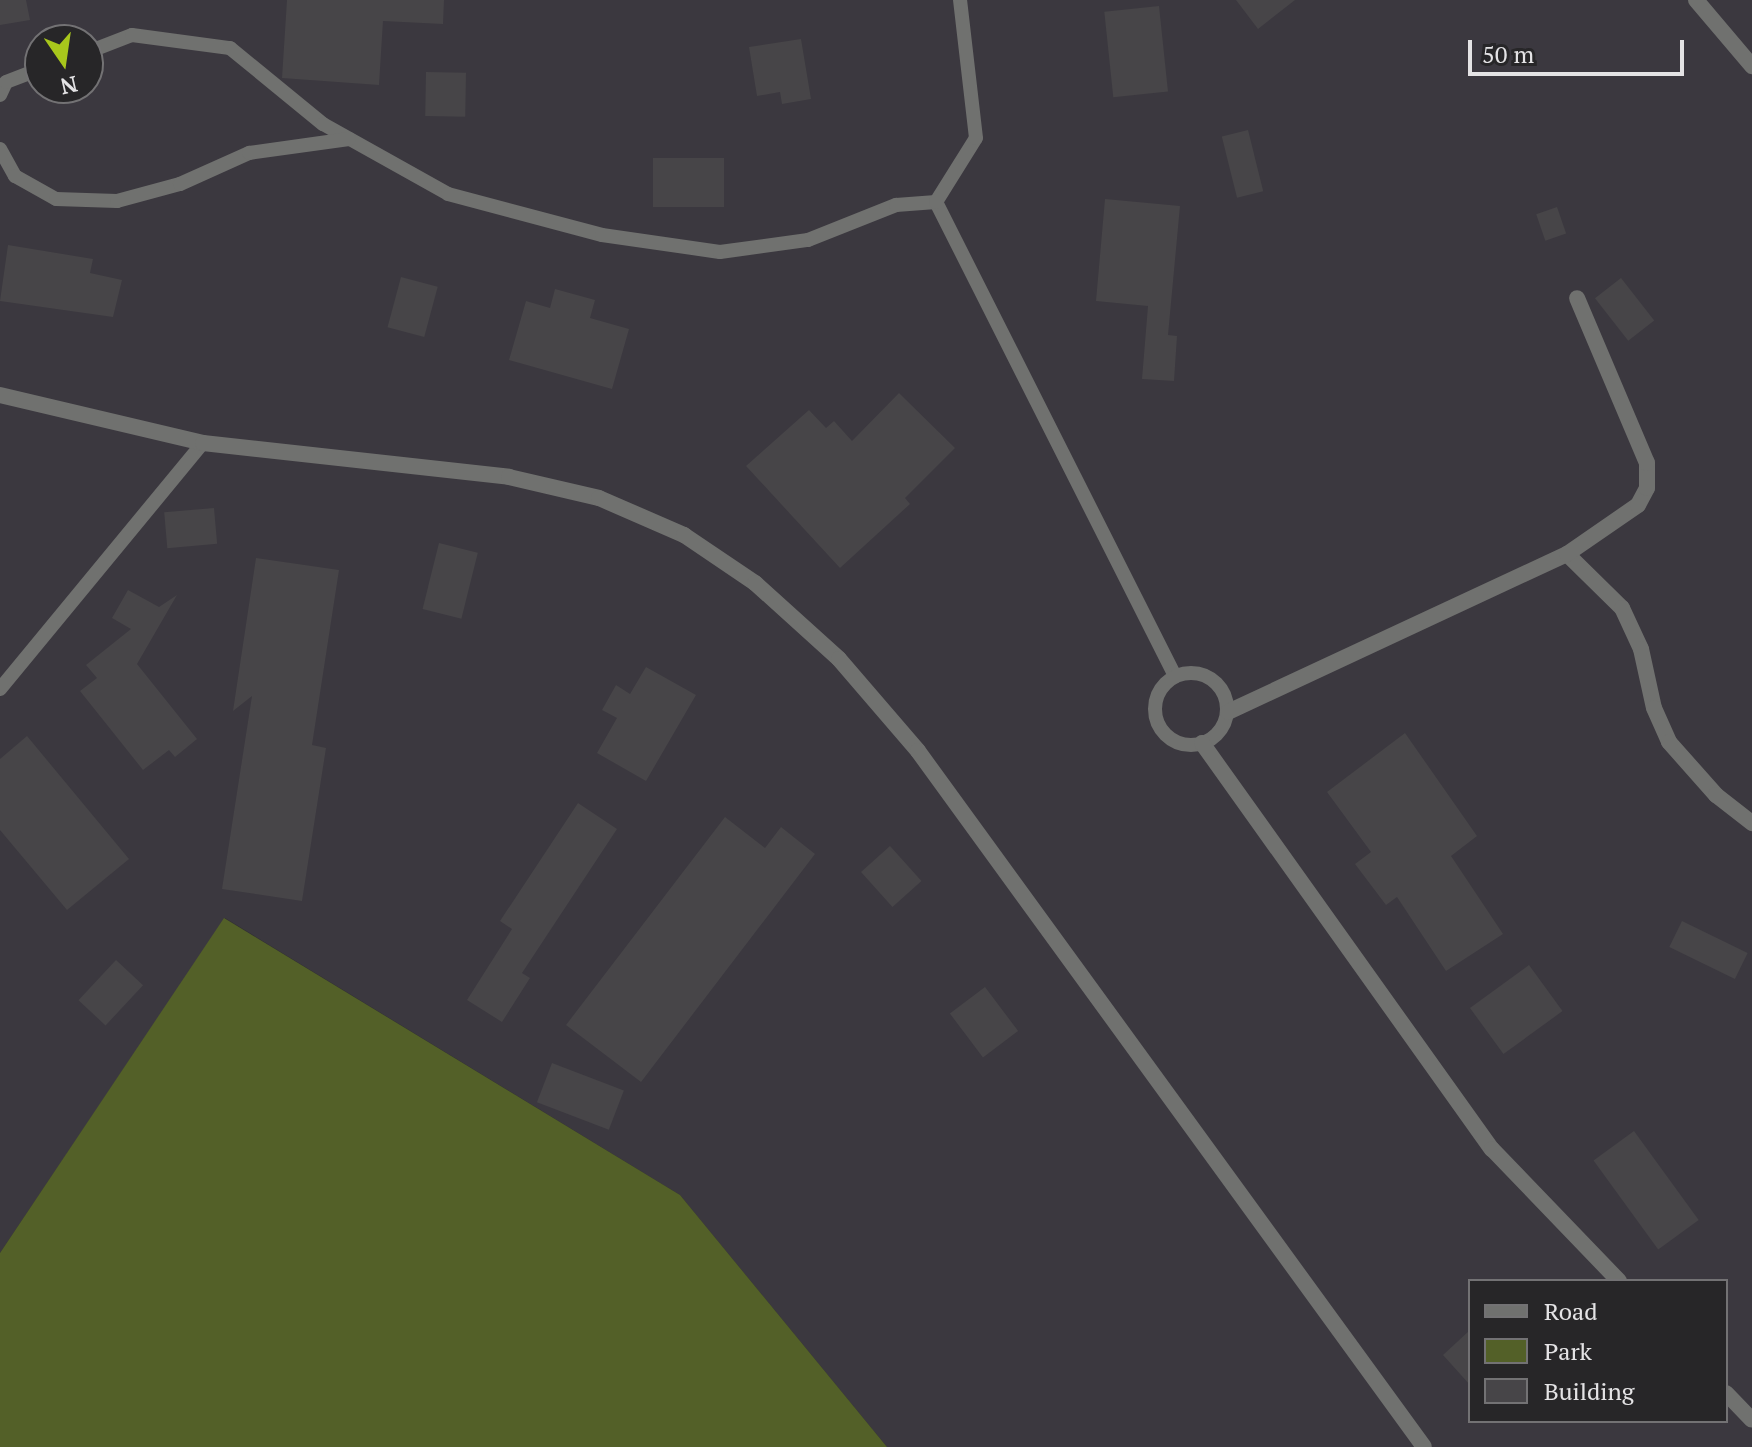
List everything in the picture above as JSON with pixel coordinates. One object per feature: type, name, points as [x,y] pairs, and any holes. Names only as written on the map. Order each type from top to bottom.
[{"type":"street","points":[[1696,0],[1752,66]]},
{"type":"street","points":[[1228,712],[1567,554],[1638,505],[1647,488],[1647,463],[1577,298]]},
{"type":"street","points":[[0,395],[203,443],[509,477],[599,498],[684,535],[755,583],[839,659],[918,751],[1424,1447]]},
{"type":"street","points":[[1567,554],[1622,608],[1641,649],[1654,708],[1669,742],[1716,795],[1752,823]]},
{"type":"street","points":[[1202,743],[1492,1149],[1617,1279]]},
{"type":"street","points":[[1728,1395],[1752,1420]]},
{"type":"lane","points":[[936,202],[976,138],[960,0]]},
{"type":"lane","points":[[104,46],[132,35],[230,48],[323,124],[448,194],[602,235],[720,252],[808,240],[896,205],[936,202]]},
{"type":"lane","points":[[0,95],[6,82],[24,75]]},
{"type":"lane","points":[[0,149],[15,176],[56,199],[117,201],[180,184],[249,153],[349,139]]},
{"type":"lane","points":[[936,202],[1175,676]]},
{"type":"lane","points":[[0,689],[203,443]]},
{"type":"lane","points":[[1201,673],[1212,678],[1227,699],[1228,712],[1218,735],[1202,743],[1171,739],[1156,718],[1158,693],[1175,676],[1201,673]]},
{"type":"shaded area","points":[[0,0],[1752,0],[1752,1447],[887,1447],[680,1195],[225,918],[0,1253]]},
{"type":"green space","points":[[224,918],[680,1195],[887,1447],[0,1447],[0,1253]]},
{"type":"building","points":[[0,0],[26,0],[30,20],[0,25]]},
{"type":"building","points":[[287,0],[444,0],[443,24],[383,21],[379,85],[282,78]]},
{"type":"building","points":[[1236,0],[1295,0],[1258,29]]},
{"type":"building","points":[[1159,6],[1168,92],[1113,97],[1104,12]]},
{"type":"building","points":[[801,39],[811,99],[782,104],[780,92],[757,96],[749,47]]},
{"type":"building","points":[[426,72],[466,73],[465,117],[425,116]]},
{"type":"building","points":[[1248,130],[1263,191],[1237,198],[1222,137]]},
{"type":"building","points":[[653,158],[724,158],[724,207],[653,207]]},
{"type":"building","points":[[1105,199],[1180,206],[1168,335],[1177,336],[1174,381],[1142,379],[1148,306],[1096,301]]},
{"type":"building","points":[[1557,207],[1566,233],[1545,241],[1536,214]]},
{"type":"building","points":[[8,245],[93,259],[90,273],[122,280],[113,317],[0,301]]},
{"type":"building","points":[[401,277],[438,287],[424,337],[388,327]]},
{"type":"building","points":[[1621,278],[1654,321],[1628,341],[1595,298]]},
{"type":"building","points":[[555,289],[595,300],[590,318],[629,329],[612,389],[509,360],[526,301],[550,308]]},
{"type":"building","points":[[899,393],[955,448],[905,498],[910,504],[840,568],[746,466],[809,410],[826,428],[834,421],[852,441]]},
{"type":"building","points":[[214,508],[217,544],[167,548],[164,512]]},
{"type":"building","points":[[439,543],[478,553],[461,619],[423,609]]},
{"type":"building","points":[[256,558],[339,570],[312,745],[326,748],[302,901],[222,889],[252,696],[233,711]]},
{"type":"building","points":[[128,590],[159,607],[177,595],[137,664],[197,739],[175,757],[169,750],[143,770],[80,691],[97,678],[86,665],[131,629],[112,618]]},
{"type":"building","points":[[646,667],[696,695],[646,781],[597,753],[617,718],[602,710],[616,685],[630,694]]},
{"type":"building","points":[[1405,733],[1477,836],[1451,856],[1503,934],[1446,971],[1397,897],[1386,905],[1355,864],[1371,852],[1327,792]]},
{"type":"building","points":[[27,736],[129,859],[67,910],[0,830],[0,759]]},
{"type":"building","points":[[578,803],[617,829],[522,973],[530,978],[502,1022],[467,1000],[512,929],[500,921]]},
{"type":"building","points":[[725,817],[765,848],[781,827],[815,854],[641,1082],[566,1025]]},
{"type":"building","points":[[890,846],[921,881],[892,907],[861,872]]},
{"type":"building","points":[[1682,921],[1748,953],[1735,979],[1669,947]]},
{"type":"building","points":[[116,960],[143,985],[106,1025],[78,1000]]},
{"type":"building","points":[[1529,965],[1563,1011],[1503,1054],[1470,1008]]},
{"type":"building","points":[[985,987],[1018,1031],[983,1057],[950,1013]]},
{"type":"building","points":[[552,1063],[624,1091],[609,1130],[537,1102]]},
{"type":"building","points":[[1634,1131],[1699,1220],[1658,1249],[1594,1160]]},
{"type":"building","points":[[1468,1332],[1468,1383],[1443,1355]]}]
